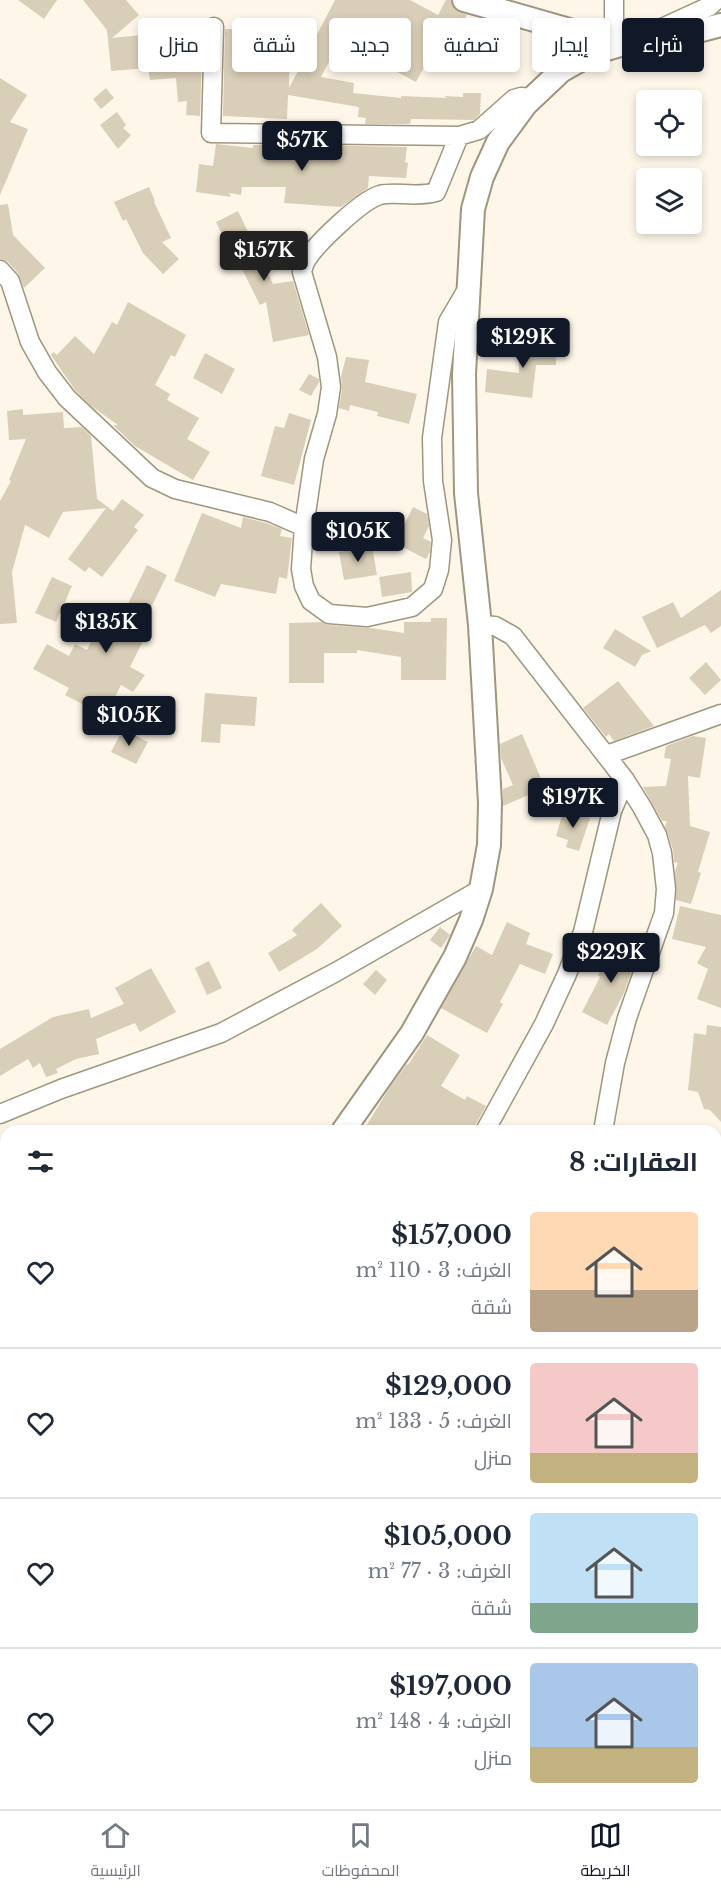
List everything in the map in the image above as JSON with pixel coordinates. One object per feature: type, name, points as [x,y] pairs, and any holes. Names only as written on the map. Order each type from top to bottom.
[{"type":"street","points":[[464,0],[580,33],[622,39]]},
{"type":"street","points":[[614,0],[622,31]]},
{"type":"street","points":[[680,18],[710,6],[716,0]]},
{"type":"street","points":[[704,29],[721,25]]},
{"type":"street","points":[[347,1125],[412,1033],[455,957],[481,889],[489,845],[490,803],[480,626],[466,493],[464,374],[473,209],[482,177],[498,142],[532,98],[561,71],[622,40]]},
{"type":"street","points":[[213,72],[211,133],[459,136],[479,130],[514,99],[532,98]]},
{"type":"street","points":[[459,136],[436,192],[420,195],[381,195],[364,203],[324,238],[305,260],[302,272],[327,357],[331,387],[327,414],[314,459],[304,527],[301,570],[304,586],[311,601],[329,614],[367,617],[412,607],[433,589],[439,570],[441,540],[434,482],[432,438],[448,322],[470,285]]},
{"type":"street","points":[[0,270],[10,281],[30,342],[47,372],[67,398],[152,478],[175,489],[270,512],[304,527]]},
{"type":"street","points":[[480,626],[495,626],[513,636],[625,780],[657,835],[662,853],[666,889],[664,913],[627,1018],[615,1063],[604,1125]]},
{"type":"street","points":[[607,755],[721,714]]},
{"type":"street","points":[[488,1125],[544,1024],[567,974],[583,932],[612,811],[625,780]]},
{"type":"street","points":[[0,1114],[61,1089],[221,1033],[336,972],[481,889]]},
{"type":"building","points":[[18,0],[57,0],[44,19]]},
{"type":"building","points":[[83,0],[126,0],[139,15],[112,38],[138,35],[138,69],[111,71],[107,30]]},
{"type":"building","points":[[335,0],[410,0],[438,15],[446,0],[451,0],[455,10],[467,15],[465,18],[423,18],[423,69],[416,82],[397,72],[411,72],[411,18],[329,18],[329,62],[321,77],[354,83],[353,93],[401,98],[401,96],[463,97],[463,93],[481,93],[480,114],[474,120],[411,119],[410,124],[365,124],[366,118],[358,117],[359,107],[288,95],[287,119],[223,116],[225,29],[232,29],[232,72],[289,72],[289,88],[297,72],[317,72],[317,34]]},
{"type":"building","points":[[149,72],[201,72],[200,116],[186,115],[187,101],[178,102],[176,78],[150,80]]},
{"type":"building","points":[[0,78],[27,95],[10,122],[28,129],[0,195]]},
{"type":"building","points":[[106,88],[114,98],[101,109],[93,99]]},
{"type":"building","points":[[117,112],[126,125],[123,128],[131,135],[118,149],[100,125]]},
{"type":"building","points":[[216,144],[253,148],[253,145],[276,145],[276,153],[306,155],[307,145],[407,147],[406,178],[369,176],[368,188],[341,207],[284,203],[286,187],[242,187],[241,195],[229,193],[231,197],[196,192],[199,164],[213,166]]},
{"type":"building","points":[[149,187],[171,238],[162,242],[179,259],[163,274],[143,253],[126,219],[123,221],[114,202]]},
{"type":"building","points":[[8,204],[13,235],[45,268],[24,288],[18,273],[8,262],[0,259],[0,205]]},
{"type":"building","points":[[238,211],[273,284],[293,281],[309,335],[273,342],[266,302],[260,305],[241,267],[238,268],[216,222]]},
{"type":"building","points":[[128,302],[186,335],[175,357],[171,355],[155,385],[170,394],[167,400],[199,418],[187,439],[210,452],[193,480],[135,446],[113,425],[118,425],[91,406],[75,390],[51,355],[53,352],[57,355],[75,336],[94,354],[112,322],[117,325]]},
{"type":"building","points":[[556,339],[556,365],[536,365],[532,398],[485,392],[487,369],[519,373],[519,340]]},
{"type":"building","points":[[205,353],[235,369],[222,394],[193,378]]},
{"type":"building","points":[[346,357],[369,360],[365,382],[417,394],[409,424],[377,416],[378,412],[350,405],[349,411],[339,408],[341,377]]},
{"type":"building","points":[[309,374],[319,379],[311,396],[299,390]]},
{"type":"building","points":[[23,409],[23,415],[63,412],[64,428],[82,427],[91,436],[97,499],[113,511],[122,499],[144,515],[134,527],[138,530],[102,577],[89,567],[85,572],[68,559],[106,508],[63,512],[49,538],[25,525],[12,572],[17,623],[0,624],[0,501],[11,481],[9,480],[26,439],[9,440],[7,411]]},
{"type":"building","points":[[289,413],[311,420],[294,485],[261,476],[275,426],[284,428]]},
{"type":"building","points":[[413,507],[427,514],[429,526],[423,538],[431,542],[430,552],[426,559],[395,543]]},
{"type":"building","points":[[202,513],[241,528],[243,517],[266,523],[282,529],[280,536],[292,538],[287,579],[279,577],[276,594],[221,584],[215,597],[174,581]]},
{"type":"building","points":[[372,546],[377,575],[344,580],[339,552]]},
{"type":"building","points":[[147,565],[167,575],[142,626],[149,629],[130,667],[145,675],[133,692],[121,685],[98,732],[82,716],[90,708],[65,695],[69,688],[33,669],[47,644],[69,656],[75,644],[87,650],[108,609],[113,612],[116,606],[125,610]]},
{"type":"building","points":[[411,572],[412,592],[382,597],[379,577]]},
{"type":"building","points":[[52,577],[72,586],[56,622],[35,613]]},
{"type":"building","points":[[721,590],[721,626],[711,633],[705,625],[657,648],[642,617],[673,602],[681,618]]},
{"type":"building","points":[[431,618],[447,618],[446,680],[401,680],[401,657],[357,650],[357,653],[324,653],[324,683],[289,683],[289,623],[322,622],[328,625],[404,633],[404,622],[431,622]]},
{"type":"building","points":[[615,629],[651,651],[642,655],[635,667],[603,648]]},
{"type":"building","points":[[706,662],[721,680],[705,695],[689,678]]},
{"type":"building","points":[[618,681],[654,726],[614,741],[609,734],[606,737],[583,708]]},
{"type":"building","points":[[205,693],[257,697],[255,726],[221,724],[220,743],[201,742]]},
{"type":"building","points":[[123,729],[148,742],[136,764],[111,752]]},
{"type":"building","points":[[522,734],[545,788],[503,806],[503,789],[513,785],[501,758],[500,744]]},
{"type":"building","points":[[693,736],[706,738],[700,778],[688,776],[690,826],[710,832],[691,904],[676,900],[675,871],[678,863],[674,862],[673,850],[665,826],[667,821],[662,821],[643,787],[666,786],[671,759],[664,758],[666,746]]},
{"type":"building","points":[[564,809],[590,818],[579,851],[566,847],[568,840],[556,836]]},
{"type":"building","points":[[321,903],[342,926],[317,949],[279,972],[268,953],[297,935],[292,930]]},
{"type":"building","points":[[680,906],[721,915],[721,1008],[697,999],[708,969],[697,963],[706,947],[672,939]]},
{"type":"building","points":[[507,922],[530,933],[526,944],[553,954],[545,974],[520,964],[500,1002],[503,1004],[487,1033],[441,1008],[476,946],[492,955]]},
{"type":"building","points":[[440,927],[450,935],[441,948],[430,940]]},
{"type":"building","points":[[615,942],[638,954],[623,995],[607,1025],[582,1012]]},
{"type":"building","points":[[209,961],[222,988],[207,995],[195,968]]},
{"type":"building","points":[[151,968],[176,1012],[140,1032],[135,1023],[96,1039],[99,1054],[76,1059],[56,1069],[58,1073],[46,1077],[40,1063],[33,1068],[28,1059],[0,1076],[0,1049],[53,1017],[89,1009],[91,1018],[124,1004],[115,988]]},
{"type":"building","points":[[376,970],[387,980],[375,995],[363,984]]},
{"type":"building","points":[[707,1025],[721,1027],[721,1122],[710,1110],[704,1109],[698,1092],[688,1090],[694,1033],[706,1035]]},
{"type":"building","points":[[427,1035],[460,1055],[441,1086],[465,1100],[467,1096],[486,1106],[475,1125],[367,1125],[390,1087],[408,1065]]}]
